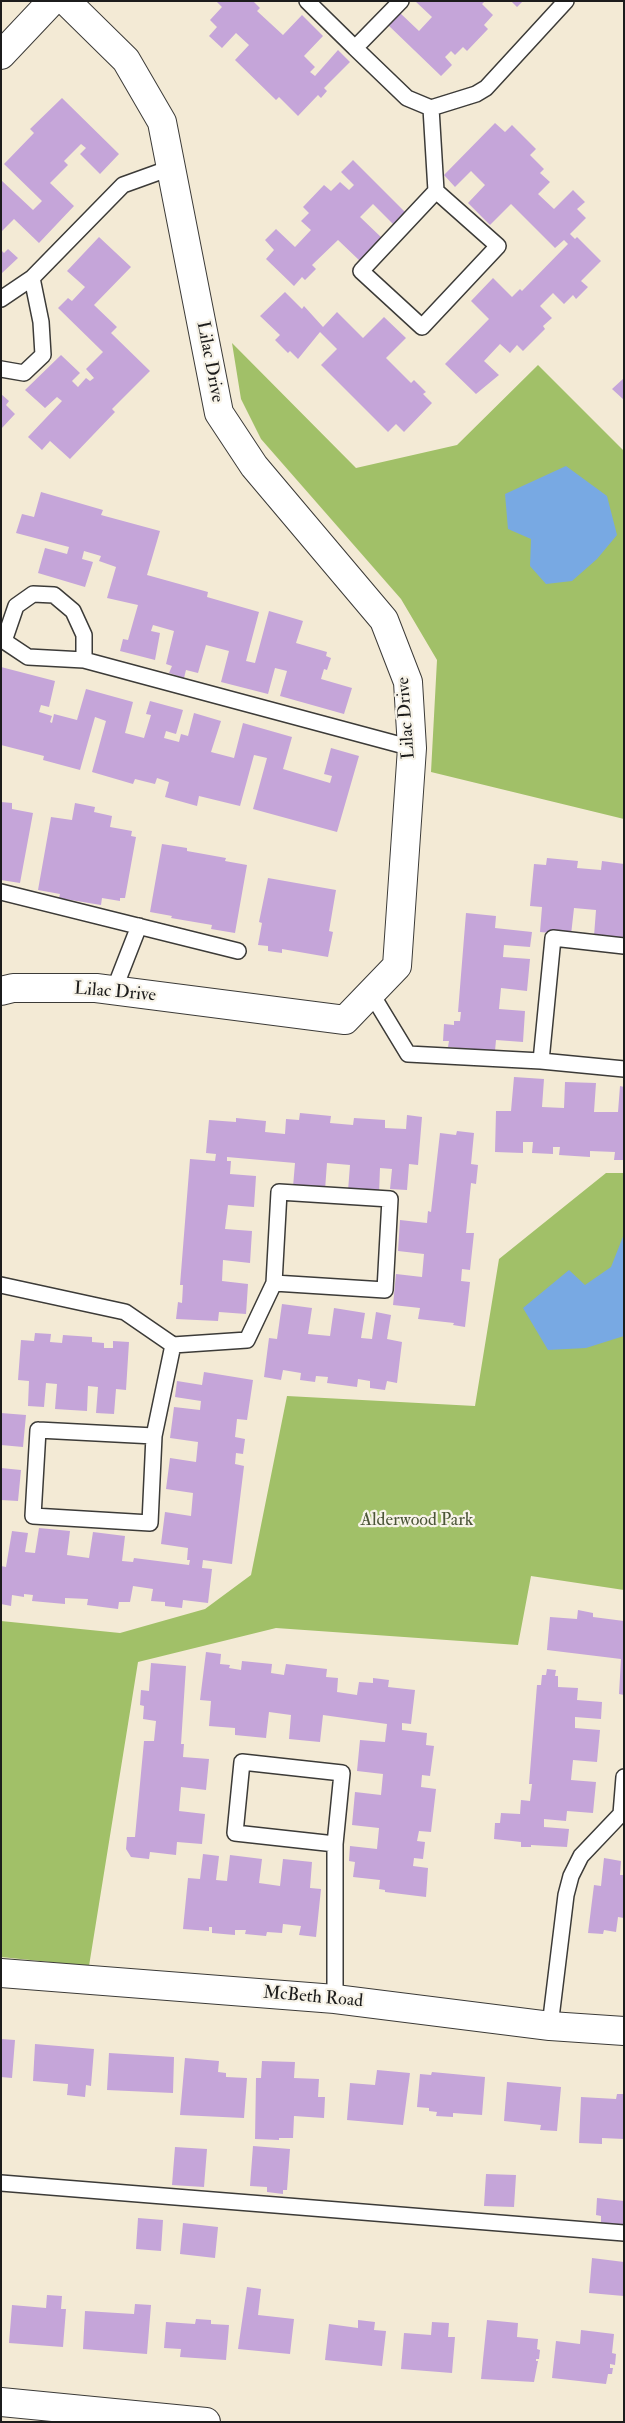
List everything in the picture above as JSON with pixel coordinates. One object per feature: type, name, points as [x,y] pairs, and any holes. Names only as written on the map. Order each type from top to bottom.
[{"type":"street","points":[[1,55],[52,1]]},
{"type":"street","name":"Lilac Drive","points":[[1,991],[12,988],[114,990],[345,1020],[397,966],[412,748],[408,682],[384,620],[254,466],[219,413],[162,122],[126,60],[66,1]]},
{"type":"street","name":"McBeth Road","points":[[1,1973],[335,1999],[550,2026],[624,2031]]},
{"type":"street","points":[[1,2402],[206,2422]]},
{"type":"lane","points":[[307,1],[407,98],[431,108],[476,94],[486,88],[566,1]]},
{"type":"lane","points":[[355,48],[401,1]]},
{"type":"lane","points":[[431,108],[436,190],[498,246],[422,328],[361,271],[436,190]]},
{"type":"lane","points":[[1,299],[32,278],[123,185],[172,167]]},
{"type":"lane","points":[[1,369],[24,373],[43,354],[41,322],[32,278]]},
{"type":"lane","points":[[84,660],[84,635],[73,611],[54,595],[33,594],[16,606],[4,640],[28,657],[84,660],[412,748]]},
{"type":"lane","points":[[1,892],[238,950]]},
{"type":"lane","points":[[114,990],[139,926]]},
{"type":"lane","points":[[542,1061],[553,938],[624,946]]},
{"type":"lane","points":[[371,993],[408,1054],[542,1061],[624,1069]]},
{"type":"lane","points":[[1,1285],[125,1312],[173,1345],[247,1340],[274,1284],[279,1192],[390,1199],[385,1290],[274,1284]]},
{"type":"lane","points":[[154,1436],[38,1430],[33,1516],[150,1522],[154,1436],[173,1345]]},
{"type":"lane","points":[[335,1844],[235,1833],[242,1762],[342,1773],[335,1844],[335,1999]]},
{"type":"lane","points":[[550,2026],[566,1895],[571,1876],[581,1856],[623,1814],[624,1777]]},
{"type":"lane","points":[[1,2183],[624,2233]]},
{"type":"green space","points":[[232,343],[356,468],[457,445],[538,365],[624,451],[624,819],[431,772],[437,660],[401,599],[261,439],[241,399]]},
{"type":"green space","name":"Alderwood Park","points":[[606,1173],[624,1173],[624,1590],[531,1576],[518,1645],[276,1628],[138,1662],[89,1966],[1,1957],[1,1621],[120,1633],[205,1609],[251,1575],[287,1396],[475,1406],[499,1259]]},
{"type":"water","points":[[566,466],[607,496],[617,535],[597,559],[572,581],[546,584],[530,566],[531,539],[508,529],[505,494]]},
{"type":"water","points":[[624,1234],[624,1336],[586,1348],[548,1350],[523,1308],[569,1270],[585,1285],[611,1267]]},
{"type":"building","points":[[216,1],[253,1],[260,8],[257,11],[283,35],[302,15],[323,36],[304,56],[315,67],[310,72],[315,76],[338,50],[350,62],[324,88],[327,91],[321,98],[318,95],[298,116],[279,97],[276,100],[235,60],[249,45],[236,33],[222,48],[209,36],[217,27],[210,20],[222,7]]},
{"type":"building","points":[[415,1],[485,1],[482,4],[493,15],[484,25],[488,29],[467,51],[463,47],[455,55],[451,51],[445,57],[452,65],[441,76],[387,24],[399,12],[419,31],[432,17]]},
{"type":"building","points":[[511,1],[523,1],[517,7]]},
{"type":"building","points":[[62,98],[119,154],[100,174],[80,154],[86,148],[81,144],[64,161],[68,165],[50,183],[74,206],[39,243],[14,219],[1,232],[1,180],[33,210],[42,201],[4,164],[34,133],[30,129]]},
{"type":"building","points":[[495,123],[505,132],[512,125],[536,149],[530,155],[544,169],[540,173],[550,182],[538,194],[554,209],[573,190],[585,202],[577,209],[586,218],[570,234],[575,239],[577,237],[601,261],[581,281],[588,287],[576,299],[573,295],[564,304],[553,293],[540,306],[552,318],[543,326],[545,329],[523,351],[517,345],[510,353],[500,344],[484,361],[499,375],[476,394],[445,364],[489,319],[471,301],[493,278],[512,297],[520,289],[522,291],[568,244],[564,240],[555,248],[511,204],[490,225],[468,203],[485,185],[471,171],[455,187],[444,175]]},
{"type":"building","points":[[353,160],[406,213],[394,225],[373,204],[360,217],[382,238],[360,261],[338,240],[312,265],[316,269],[305,280],[302,277],[294,286],[266,259],[274,250],[265,240],[276,229],[295,247],[311,230],[301,221],[309,213],[303,207],[324,185],[331,191],[340,182],[349,190],[354,185],[341,172]]},
{"type":"building","points":[[99,237],[131,267],[94,305],[117,327],[111,333],[150,371],[112,409],[115,412],[70,459],[50,441],[42,450],[28,437],[62,401],[57,397],[45,408],[25,390],[61,355],[80,373],[72,381],[78,387],[86,378],[90,381],[94,378],[86,369],[103,352],[58,308],[68,298],[72,301],[85,287],[67,271]]},
{"type":"building","points":[[8,249],[18,258],[1,274],[1,250],[4,253]]},
{"type":"building","points":[[285,292],[302,309],[304,306],[323,327],[337,312],[363,338],[384,317],[406,338],[386,358],[411,383],[414,380],[426,392],[423,394],[432,403],[404,432],[396,424],[388,432],[321,365],[337,349],[320,332],[298,359],[290,351],[288,353],[275,340],[280,335],[260,316]]},
{"type":"building","points":[[624,378],[624,400],[612,389]]},
{"type":"building","points":[[1,394],[9,401],[6,405],[15,414],[1,429]]},
{"type":"building","points":[[41,492],[103,510],[101,515],[160,531],[147,575],[208,592],[207,597],[259,612],[246,661],[255,663],[269,611],[303,621],[296,643],[327,652],[326,656],[331,658],[327,670],[324,669],[321,679],[352,688],[344,714],[280,696],[287,671],[275,668],[268,694],[221,682],[229,651],[206,645],[198,673],[186,670],[184,678],[169,673],[172,666],[166,664],[174,631],[153,625],[151,631],[160,633],[155,660],[120,651],[123,639],[128,640],[138,605],[107,598],[116,567],[99,561],[101,556],[84,551],[82,559],[93,562],[85,587],[38,573],[45,548],[67,554],[69,547],[16,533],[22,514],[34,517]]},
{"type":"building","points":[[1,667],[55,681],[49,707],[41,705],[39,712],[52,716],[50,722],[52,723],[54,714],[77,720],[86,689],[133,702],[125,733],[144,738],[151,715],[146,714],[150,701],[183,710],[176,734],[166,731],[164,738],[179,742],[181,734],[188,736],[194,713],[221,721],[211,752],[234,758],[243,723],[292,737],[283,769],[330,783],[332,776],[324,774],[331,748],[359,756],[337,832],[253,809],[267,758],[254,755],[240,806],[199,796],[197,806],[165,797],[169,782],[157,778],[155,784],[135,779],[133,784],[92,772],[106,721],[95,717],[80,770],[43,760],[44,756],[1,745]]},
{"type":"building","points":[[1,802],[12,803],[12,809],[33,813],[20,883],[1,880]]},
{"type":"building","points":[[75,803],[95,807],[94,812],[112,816],[110,827],[132,831],[131,836],[136,837],[125,898],[120,898],[120,901],[102,898],[101,905],[59,898],[60,894],[38,890],[51,817],[72,820]]},
{"type":"building","points":[[162,844],[187,848],[187,851],[226,858],[225,861],[247,865],[235,933],[211,929],[212,925],[171,918],[172,916],[150,912]]},
{"type":"building","points":[[547,858],[578,861],[577,868],[601,870],[602,861],[624,864],[624,939],[594,936],[596,910],[574,908],[571,935],[540,932],[542,907],[530,906],[534,864],[546,865]]},
{"type":"building","points":[[268,878],[336,890],[329,931],[333,932],[328,957],[282,949],[282,953],[268,951],[268,946],[258,945],[262,923],[259,922]]},
{"type":"building","points":[[466,913],[496,916],[495,928],[532,932],[530,947],[504,945],[503,957],[530,959],[527,991],[501,988],[499,1009],[525,1011],[523,1042],[496,1040],[495,1051],[448,1047],[449,1041],[443,1041],[444,1024],[454,1025],[454,1021],[460,1021],[461,1012],[458,1012]]},
{"type":"building","points":[[514,1077],[544,1079],[542,1107],[564,1108],[565,1082],[596,1083],[594,1112],[618,1112],[620,1086],[624,1087],[624,1160],[614,1160],[615,1152],[590,1151],[590,1157],[559,1155],[560,1147],[553,1147],[553,1154],[532,1153],[533,1142],[523,1142],[523,1153],[495,1152],[496,1111],[511,1111]]},
{"type":"building","points":[[300,1113],[331,1116],[330,1123],[353,1125],[354,1118],[385,1120],[385,1128],[406,1129],[407,1115],[422,1117],[418,1165],[409,1164],[407,1190],[390,1189],[392,1169],[380,1168],[379,1194],[348,1191],[350,1165],[327,1163],[325,1190],[293,1187],[295,1163],[227,1157],[227,1161],[231,1161],[230,1174],[256,1176],[254,1207],[228,1205],[225,1229],[252,1231],[250,1263],[223,1260],[222,1281],[248,1284],[246,1314],[219,1312],[218,1321],[176,1319],[178,1302],[182,1303],[183,1285],[180,1285],[190,1159],[215,1161],[216,1154],[206,1153],[209,1120],[236,1122],[236,1118],[266,1121],[265,1132],[285,1134],[286,1119],[299,1120]]},
{"type":"building","points":[[457,1131],[474,1133],[471,1164],[478,1165],[476,1184],[471,1183],[466,1233],[474,1233],[470,1270],[462,1269],[461,1281],[470,1282],[465,1327],[453,1325],[454,1323],[418,1319],[420,1308],[393,1305],[396,1274],[422,1277],[424,1254],[398,1251],[400,1220],[427,1223],[428,1211],[431,1212],[440,1133],[456,1135]]},
{"type":"building","points":[[282,1304],[312,1308],[308,1334],[330,1336],[334,1308],[365,1313],[361,1338],[372,1339],[376,1312],[391,1315],[387,1339],[402,1342],[397,1383],[387,1381],[385,1390],[370,1388],[370,1381],[358,1379],[357,1387],[327,1383],[328,1377],[316,1376],[315,1382],[300,1380],[301,1373],[283,1370],[281,1380],[264,1377],[269,1338],[277,1339]]},
{"type":"building","points":[[35,1333],[51,1334],[50,1342],[62,1343],[63,1335],[92,1337],[92,1342],[104,1343],[104,1348],[113,1348],[113,1341],[129,1342],[126,1390],[116,1389],[114,1414],[96,1413],[98,1387],[88,1386],[87,1411],[55,1409],[57,1384],[46,1383],[44,1407],[28,1406],[29,1381],[18,1380],[21,1340],[34,1341]]},
{"type":"building","points":[[204,1372],[253,1380],[247,1420],[237,1419],[235,1437],[245,1439],[243,1454],[236,1453],[235,1464],[244,1466],[232,1564],[203,1560],[202,1568],[212,1569],[208,1603],[183,1600],[182,1608],[165,1606],[165,1602],[151,1601],[153,1589],[133,1586],[130,1602],[119,1602],[118,1609],[87,1605],[88,1599],[65,1598],[65,1604],[32,1601],[33,1595],[24,1594],[24,1597],[12,1595],[11,1606],[1,1604],[1,1566],[6,1567],[12,1531],[28,1533],[25,1552],[35,1553],[39,1528],[70,1531],[67,1555],[89,1558],[93,1532],[125,1536],[122,1561],[133,1562],[134,1558],[189,1565],[190,1560],[187,1560],[188,1548],[161,1544],[165,1512],[191,1516],[193,1493],[166,1489],[170,1458],[196,1462],[198,1442],[170,1438],[174,1407],[200,1410],[201,1401],[175,1397],[177,1381],[202,1385]]},
{"type":"building","points":[[1,1413],[26,1415],[23,1447],[1,1445]]},
{"type":"building","points":[[1,1468],[21,1470],[18,1501],[1,1500]]},
{"type":"building","points":[[578,1610],[593,1613],[593,1617],[624,1621],[624,1695],[619,1694],[621,1659],[547,1650],[550,1617],[577,1619]]},
{"type":"building","points":[[206,1652],[221,1654],[220,1664],[230,1665],[229,1668],[241,1670],[242,1661],[272,1664],[271,1673],[284,1675],[286,1664],[327,1669],[326,1677],[338,1678],[337,1692],[357,1695],[359,1682],[373,1683],[373,1678],[389,1680],[388,1687],[415,1690],[411,1724],[402,1723],[402,1730],[427,1733],[426,1745],[434,1746],[430,1776],[422,1775],[421,1787],[436,1789],[431,1832],[419,1831],[417,1841],[425,1842],[423,1859],[414,1858],[413,1866],[428,1868],[426,1897],[385,1892],[385,1890],[379,1889],[380,1880],[353,1877],[355,1862],[349,1861],[350,1846],[377,1849],[379,1828],[352,1825],[355,1792],[381,1795],[383,1774],[357,1771],[360,1740],[385,1742],[387,1724],[323,1715],[320,1742],[289,1739],[291,1715],[269,1712],[266,1738],[235,1735],[235,1728],[209,1726],[211,1701],[200,1700]]},
{"type":"building","points":[[151,1663],[186,1666],[181,1744],[184,1744],[183,1757],[209,1759],[206,1790],[181,1787],[179,1811],[205,1814],[202,1844],[177,1842],[176,1855],[150,1852],[149,1859],[131,1857],[126,1849],[127,1837],[135,1837],[144,1741],[154,1741],[156,1721],[143,1719],[144,1706],[140,1705],[141,1690],[149,1691]]},
{"type":"building","points":[[547,1669],[556,1670],[555,1676],[558,1676],[558,1687],[578,1688],[577,1700],[602,1702],[601,1719],[575,1717],[575,1728],[600,1730],[597,1762],[573,1760],[571,1780],[596,1782],[593,1813],[567,1811],[566,1821],[544,1819],[544,1827],[569,1829],[567,1847],[531,1845],[531,1847],[521,1847],[521,1842],[494,1839],[495,1823],[500,1823],[501,1813],[520,1814],[521,1800],[530,1801],[532,1784],[529,1784],[537,1685],[541,1685],[542,1675],[546,1675]]},
{"type":"building","points":[[203,1854],[219,1856],[216,1880],[227,1881],[230,1855],[262,1859],[259,1883],[280,1886],[283,1859],[312,1862],[310,1888],[321,1889],[316,1937],[299,1935],[301,1926],[283,1924],[282,1933],[267,1932],[266,1936],[245,1934],[246,1930],[235,1930],[235,1935],[212,1933],[212,1927],[209,1927],[209,1931],[183,1929],[188,1878],[200,1879]]},
{"type":"building","points":[[604,1858],[621,1861],[620,1875],[624,1875],[624,1918],[618,1917],[616,1932],[604,1930],[603,1934],[588,1933],[594,1885],[601,1886]]},
{"type":"building","points":[[1,2039],[15,2040],[12,2078],[1,2077]]},
{"type":"building","points":[[35,2044],[94,2049],[91,2086],[86,2085],[85,2097],[67,2095],[68,2084],[33,2081]]},
{"type":"building","points":[[109,2053],[174,2057],[173,2093],[107,2090]]},
{"type":"building","points":[[185,2058],[219,2061],[218,2072],[226,2073],[226,2077],[247,2078],[244,2118],[180,2115]]},
{"type":"building","points":[[262,2061],[295,2062],[294,2078],[319,2079],[318,2097],[325,2097],[324,2118],[294,2116],[293,2138],[279,2138],[279,2140],[255,2139],[256,2078],[261,2078]]},
{"type":"building","points":[[377,2070],[410,2073],[403,2125],[347,2120],[350,2083],[375,2085]]},
{"type":"building","points":[[432,2072],[485,2077],[482,2115],[453,2113],[453,2117],[436,2116],[437,2112],[429,2111],[429,2108],[417,2107],[420,2074],[431,2075]]},
{"type":"building","points":[[507,2082],[561,2087],[557,2131],[540,2130],[541,2125],[504,2121]]},
{"type":"building","points":[[617,2094],[624,2094],[624,2139],[602,2138],[602,2144],[579,2143],[581,2097],[616,2099]]},
{"type":"building","points":[[253,2146],[290,2149],[287,2190],[283,2190],[283,2194],[267,2192],[267,2187],[250,2186]]},
{"type":"building","points":[[175,2147],[207,2149],[204,2187],[172,2185]]},
{"type":"building","points":[[486,2174],[516,2175],[514,2207],[484,2206]]},
{"type":"building","points":[[597,2198],[624,2201],[624,2225],[601,2223],[601,2216],[596,2215]]},
{"type":"building","points":[[138,2218],[163,2220],[161,2251],[136,2249]]},
{"type":"building","points":[[183,2223],[218,2227],[215,2258],[180,2254]]},
{"type":"building","points":[[592,2258],[624,2262],[624,2296],[589,2293]]},
{"type":"building","points":[[247,2287],[261,2289],[258,2315],[294,2319],[290,2354],[238,2349]]},
{"type":"building","points":[[47,2295],[62,2296],[61,2309],[66,2309],[63,2347],[9,2343],[12,2305],[46,2308]]},
{"type":"building","points":[[135,2304],[151,2305],[147,2354],[83,2349],[85,2311],[134,2314]]},
{"type":"building","points":[[196,2319],[211,2320],[211,2324],[229,2325],[226,2360],[180,2357],[181,2349],[164,2348],[166,2322],[195,2324]]},
{"type":"building","points":[[358,2320],[375,2322],[374,2330],[386,2331],[382,2366],[325,2360],[329,2324],[358,2328]]},
{"type":"building","points":[[487,2320],[518,2323],[517,2337],[538,2339],[537,2349],[540,2350],[539,2359],[536,2359],[538,2361],[534,2382],[481,2379]]},
{"type":"building","points":[[432,2322],[449,2323],[448,2337],[455,2337],[452,2373],[401,2369],[404,2333],[431,2335]]},
{"type":"building","points":[[581,2330],[614,2334],[612,2353],[616,2354],[615,2365],[610,2364],[610,2368],[613,2368],[612,2374],[608,2374],[606,2384],[552,2378],[556,2341],[580,2344]]}]
